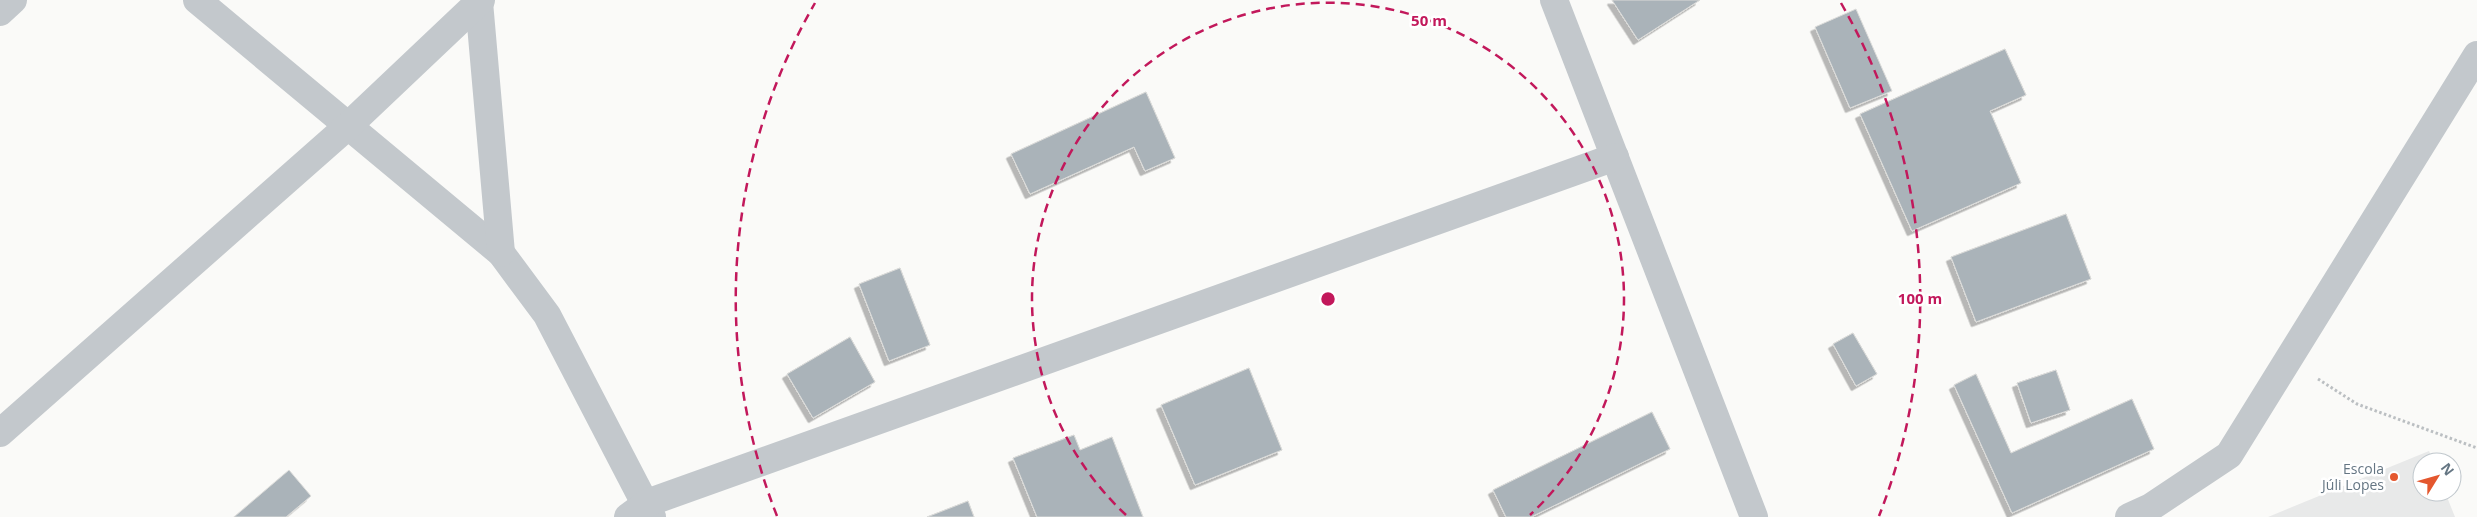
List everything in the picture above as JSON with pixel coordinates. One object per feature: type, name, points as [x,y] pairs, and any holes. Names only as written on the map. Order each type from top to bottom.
[{"type":"street","points":[[0,12],[13,0]]},
{"type":"street","points":[[197,0],[502,253],[547,315],[643,512],[1615,157]]},
{"type":"street","points":[[1554,0],[1754,517]]},
{"type":"street","points":[[0,433],[348,126],[480,1]]},
{"type":"street","points":[[480,1],[502,253]]},
{"type":"street","points":[[2129,517],[2151,507],[2229,455],[2477,56]]},
{"type":"path","points":[[2288,360],[2356,404],[2477,448]]},
{"type":"shaded area","name":"Escola Júli Lopes","points":[[2412,458],[2412,502],[2449,502],[2455,517],[2268,517]]},
{"type":"building","points":[[1612,0],[1700,0],[1638,40]]},
{"type":"building","points":[[1612,0],[1700,0],[1638,40]]},
{"type":"building","points":[[1856,9],[1892,91],[1850,108],[1815,27]]},
{"type":"building","points":[[2005,49],[2026,95],[1990,111],[2021,183],[1912,231],[1860,114]]},
{"type":"building","points":[[2005,49],[2026,95],[1990,111],[2021,183],[1912,231],[1860,114]]},
{"type":"building","points":[[1146,92],[1175,158],[1145,171],[1134,147],[1030,194],[1011,154]]},
{"type":"building","points":[[1146,92],[1175,158],[1145,171],[1134,147],[1030,194],[1011,154]]},
{"type":"building","points":[[2066,214],[2091,279],[1976,322],[1951,257]]},
{"type":"building","points":[[2066,214],[2091,279],[1976,322],[1951,257]]},
{"type":"building","points":[[900,268],[930,345],[889,361],[859,284]]},
{"type":"building","points":[[900,268],[930,345],[889,361],[859,284]]},
{"type":"building","points":[[1853,333],[1877,374],[1856,386],[1833,344]]},
{"type":"building","points":[[1853,333],[1877,374],[1856,386],[1833,344]]},
{"type":"building","points":[[850,337],[875,382],[813,418],[787,374]]},
{"type":"building","points":[[850,337],[875,382],[813,418],[787,374]]},
{"type":"building","points":[[1249,368],[1282,450],[1195,485],[1161,405]]},
{"type":"building","points":[[1249,368],[1282,450],[1195,485],[1161,405]]},
{"type":"building","points":[[2056,370],[2070,410],[2031,423],[2017,383]]},
{"type":"building","points":[[2056,370],[2070,410],[2031,423],[2017,383]]},
{"type":"building","points":[[1976,374],[2011,453],[2132,399],[2154,449],[2012,513],[1954,385]]},
{"type":"building","points":[[1976,374],[2011,453],[2132,399],[2154,449],[2012,513],[1954,385]]},
{"type":"building","points":[[1652,412],[1670,449],[1531,517],[1506,517],[1493,490]]},
{"type":"building","points":[[1652,412],[1670,449],[1531,517],[1506,517],[1493,490]]},
{"type":"building","points":[[1074,435],[1080,450],[1112,437],[1143,517],[1037,517],[1013,458]]},
{"type":"building","points":[[1074,435],[1080,450],[1112,437],[1143,517],[1037,517],[1013,458]]},
{"type":"building","points":[[289,470],[311,496],[286,517],[234,517]]},
{"type":"building","points":[[968,501],[974,517],[927,517]]},
{"type":"building","points":[[968,501],[974,517],[927,517]]},
{"type":"place","name":"Escola Júli Lopes","points":[[2394,477]]}]
